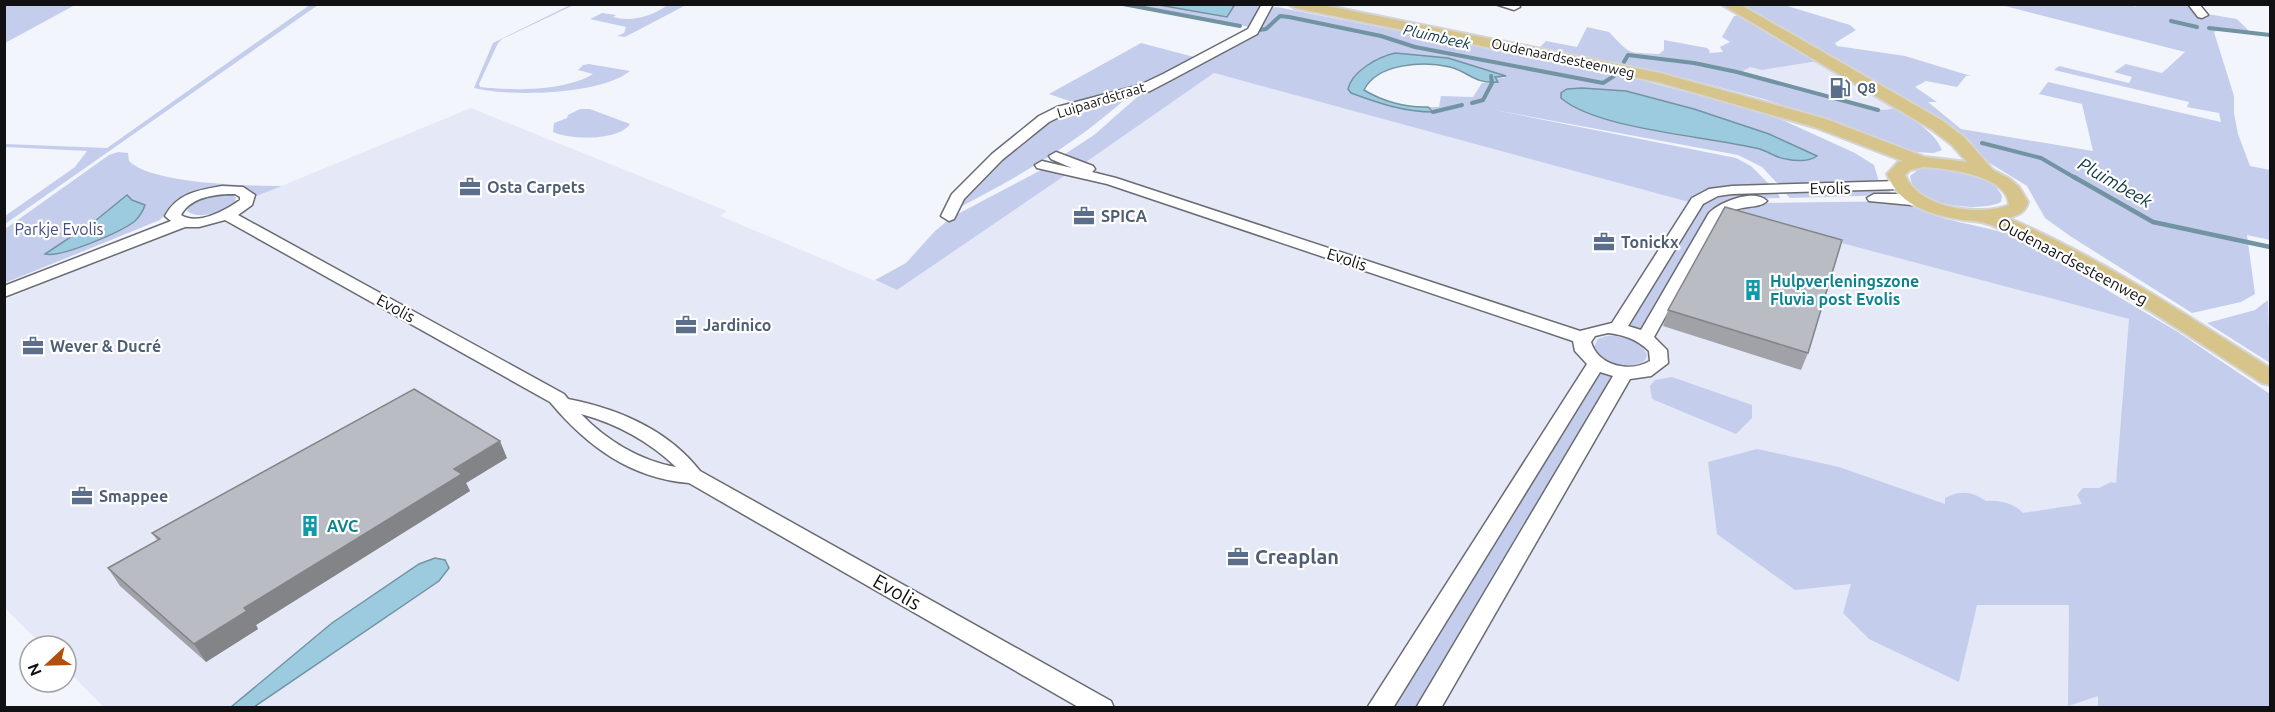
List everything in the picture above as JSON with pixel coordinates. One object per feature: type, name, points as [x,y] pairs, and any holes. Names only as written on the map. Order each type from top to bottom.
[{"type":"main road","name":"Oudenaardsesteenweg","points":[[1294,4],[1626,70],[1727,96],[1933,162],[1987,174]]},
{"type":"main road","points":[[1728,4],[1897,100],[1946,132],[1987,174],[2011,188],[2019,202],[2017,208],[2000,215],[1987,216]]},
{"type":"main road","name":"Oudenaardsesteenweg","points":[[1793,117],[1866,153],[1922,201],[1954,212],[1987,216],[2029,234],[2158,307],[2271,378]]},
{"type":"main road","points":[[1898,179],[1904,166],[1933,162],[1953,155],[1954,150],[1946,132]]},
{"type":"main road","name":"Oudenaardsesteenweg","points":[[2017,208],[2040,226],[2122,279],[2158,307]]},
{"type":"street","name":"Luipaardstraat","points":[[949,216],[957,197],[997,157],[1044,119],[1062,110],[1145,88],[1167,77],[1253,31],[1268,4]]},
{"type":"street","points":[[1500,4],[1514,8]]},
{"type":"street","points":[[2193,4],[2202,15]]},
{"type":"street","name":"Evolis","points":[[1056,156],[1111,181]]},
{"type":"street","name":"Evolis","points":[[1042,165],[1111,181],[1583,338]]},
{"type":"street","name":"Evolis","points":[[1617,329],[1697,201],[1707,195],[1732,190],[1898,179]]},
{"type":"street","points":[[4,285],[178,219],[198,222],[227,215],[247,202],[248,195],[238,190],[204,194],[183,202],[175,209],[178,219]]},
{"type":"street","name":"Evolis","points":[[1645,338],[1706,228],[1725,206],[1743,201],[1895,198],[1922,201]]},
{"type":"street","name":"Evolis","points":[[227,215],[557,398],[568,413],[596,438],[630,458],[677,476],[693,476]]},
{"type":"street","points":[[4,292],[178,219]]},
{"type":"street","points":[[1600,329],[1617,329],[1645,338],[1658,350],[1659,363],[1646,372],[1624,373],[1596,363],[1583,351],[1581,344],[1583,338],[1600,329]]},
{"type":"street","points":[[1379,708],[1596,363]]},
{"type":"street","points":[[1428,708],[1624,373]]},
{"type":"street","name":"Evolis","points":[[563,405],[586,410],[632,427],[657,441],[688,468],[693,476],[1102,708]]},
{"type":"shaded area","points":[[1227,4],[1234,6],[1227,17],[1159,5]]},
{"type":"shaded area","points":[[1395,53],[1448,58],[1506,76],[1495,77],[1498,82],[1490,82],[1478,80],[1457,69],[1439,65],[1402,66],[1379,74],[1364,90],[1394,103],[1428,107],[1433,112],[1401,109],[1351,93],[1348,89],[1350,82],[1360,71],[1374,61]]},
{"type":"shaded area","points":[[1818,61],[1901,108],[1883,110],[1741,70],[1750,67],[1762,70]]},
{"type":"shaded area","points":[[1214,73],[2130,319],[2098,707],[104,707],[78,681],[78,634],[31,634],[5,608],[4,300],[471,108],[727,211],[720,216],[897,290]]},
{"type":"shaded area","points":[[1567,89],[1626,91],[1694,109],[1769,134],[1817,156],[1806,160],[1790,160],[1738,144],[1655,131],[1601,118],[1578,109],[1561,98],[1561,93]]},
{"type":"shaded area","points":[[127,195],[132,200],[145,205],[135,221],[91,243],[64,252],[45,254],[95,221]]},
{"type":"shaded area","points":[[435,558],[445,560],[449,568],[439,581],[254,707],[231,707],[332,623],[419,564]]},
{"type":"green space","points":[[5,4],[75,4],[75,5],[5,43]]},
{"type":"green space","points":[[311,4],[318,5],[5,224],[5,216],[75,167],[87,151],[5,147],[5,144],[107,148]]},
{"type":"green space","points":[[2129,4],[2136,7],[2135,5],[2192,5],[2201,13],[2237,19],[2250,32],[2221,29],[2214,32],[2234,96],[2238,134],[2250,166],[2270,170],[2270,240],[2247,235],[2255,294],[2241,302],[2192,313],[2045,218],[2027,186],[1732,5],[1784,5],[1850,25],[1856,30],[1835,43],[1837,46],[1905,56],[1971,76],[1966,76],[1957,87],[1926,81],[1915,87],[1937,102],[1928,102],[1961,129],[2093,151],[2082,104],[2039,94],[2048,82],[2221,122],[2219,113],[2187,107],[2189,102],[2054,70],[2059,66],[2129,83],[2132,77],[2114,72],[2126,64],[2162,73],[2185,52],[2001,5]]},
{"type":"green space","points":[[574,5],[502,39],[479,84],[480,87],[523,89],[554,87],[581,80],[593,74],[578,70],[583,65],[589,64],[630,71],[598,85],[555,92],[509,93],[474,88],[493,43]]},
{"type":"green space","points":[[658,5],[686,5],[625,37],[617,36],[624,33],[626,27],[590,19],[602,13],[627,19],[640,18],[666,6]]},
{"type":"green space","points":[[1128,5],[1159,5],[1227,17],[1233,6],[1227,5],[1260,5],[1250,27]]},
{"type":"green space","points":[[1277,7],[1618,74],[1743,107],[1778,118],[1855,153],[1874,165],[1879,182],[1785,186],[1778,184],[1762,167],[1738,155],[1489,109],[1736,158],[1751,166],[1769,184],[1704,190],[1689,202],[1214,73],[1083,164],[1062,156],[1094,135],[1144,91],[1255,33],[1268,29],[1257,27],[1268,8]],"holes":[[[1379,58],[1448,58],[1490,73],[1503,75],[1505,78],[1495,76],[1497,82],[1482,83],[1473,97],[1441,96],[1439,107],[1428,107],[1432,112],[1404,109],[1351,93],[1371,65]],[[1582,88],[1626,91],[1694,109],[1769,134],[1816,156],[1810,159],[1790,160],[1760,149],[1626,125],[1578,109],[1561,98]]]},
{"type":"green space","points":[[1740,15],[1818,61],[1762,70],[1750,67],[1743,71],[1883,110],[1898,108],[1928,131],[1942,150],[1934,153],[1914,152],[1764,99],[1684,78],[1540,47],[1546,41],[1577,47],[1587,27],[1609,32],[1626,49],[1635,52],[1659,54],[1664,50],[1664,40],[1707,48],[1709,53],[1723,52],[1720,47],[1730,42],[1722,37],[1734,16]]},
{"type":"green space","points":[[1141,43],[1198,58],[1160,79],[1078,104],[1049,94]]},
{"type":"green space","points":[[1130,95],[1067,145],[952,211],[1001,157],[1055,116]]},
{"type":"green space","points":[[580,109],[590,109],[630,124],[616,134],[605,136],[571,137],[553,132],[554,123]]},
{"type":"green space","name":"Parkje Evolis","points":[[118,152],[128,153],[129,161],[141,169],[158,175],[202,182],[282,186],[254,197],[251,190],[233,187],[171,208],[160,220],[5,283],[5,229],[109,155]]},
{"type":"green space","points":[[1930,167],[1960,170],[1989,181],[2002,196],[2001,202],[1978,207],[1963,207],[1934,200],[1922,194],[1914,186],[1910,176],[1919,169]]},
{"type":"green space","points":[[1043,169],[1067,174],[897,290],[875,280],[906,263],[935,231],[952,217]]},
{"type":"green space","points":[[1888,190],[1894,195],[1790,198],[1784,192]]},
{"type":"green space","points":[[1777,191],[1780,198],[1736,199],[1716,207],[1641,332],[1625,327],[1698,207],[1717,195]]},
{"type":"green space","points":[[229,194],[236,197],[235,202],[224,209],[205,215],[187,211],[199,199]]},
{"type":"green space","points":[[1905,201],[1918,209],[1946,219],[2021,239],[2178,332],[2270,394],[2270,707],[2098,707],[2098,696],[2068,706],[2069,605],[1977,605],[1959,682],[1869,639],[1843,613],[1851,584],[1795,590],[1717,534],[1708,462],[1757,449],[1839,467],[1945,504],[1945,498],[1966,493],[1976,495],[1986,501],[2011,505],[2023,513],[2082,504],[2077,495],[2083,488],[2099,488],[2111,482],[2116,483],[2129,319],[1724,212],[1757,203]]},
{"type":"green space","points":[[2268,300],[2270,363],[2207,323],[2255,310]]},
{"type":"green space","points":[[1607,336],[1625,338],[1640,345],[1647,355],[1645,360],[1639,364],[1624,366],[1603,358],[1594,347],[1598,339]]},
{"type":"green space","points":[[1599,369],[1615,375],[1417,707],[1390,708]]},
{"type":"green space","points":[[1672,377],[1752,405],[1752,418],[1736,434],[1652,399],[1650,386],[1655,380]]},
{"type":"building","name":"Hulpverleningszone Fluvia post Evolis","points":[[1725,207],[1842,240],[1808,353],[1668,310]]},
{"type":"building","name":"AVC","points":[[414,389],[500,441],[454,469],[462,474],[244,608],[247,611],[194,644],[108,568],[160,539],[152,533]]},
{"type":"waterway","name":"Pluimbeek","points":[[1123,4],[1240,26]]},
{"type":"waterway","name":"Pluimbeek","points":[[1259,30],[1266,29],[1280,16],[1289,17],[1381,36],[1415,47],[1603,83],[1614,76]]},
{"type":"waterway","points":[[2171,21],[2197,27]]},
{"type":"waterway","points":[[2209,28],[2270,35]]},
{"type":"waterway","name":"Pluimbeek","points":[[1624,62],[1628,55],[1694,63],[1737,72],[1878,110]]},
{"type":"waterway","points":[[1472,103],[1483,100],[1492,83],[1491,76]]},
{"type":"waterway","points":[[1433,112],[1462,105]]},
{"type":"waterway","name":"Pluimbeek","points":[[1982,143],[2041,158],[2077,179]]},
{"type":"waterway","name":"Pluimbeek","points":[[2074,177],[2153,222],[2270,247]]},
{"type":"place","name":"Q8","points":[[1840,88]]},
{"type":"place","name":"Osta Carpets","points":[[470,187]]},
{"type":"place","name":"SPICA","points":[[1084,216]]},
{"type":"place","name":"Tonickx","points":[[1604,242]]},
{"type":"place","name":"Hulpverleningszone Fluvia post Evolis","points":[[1753,290]]},
{"type":"place","name":"Jardinico","points":[[686,325]]},
{"type":"place","name":"Wever & Ducré","points":[[33,346]]},
{"type":"place","name":"Smappee","points":[[82,496]]},
{"type":"place","name":"AVC","points":[[310,526]]},
{"type":"place","name":"Creaplan","points":[[1238,557]]}]
